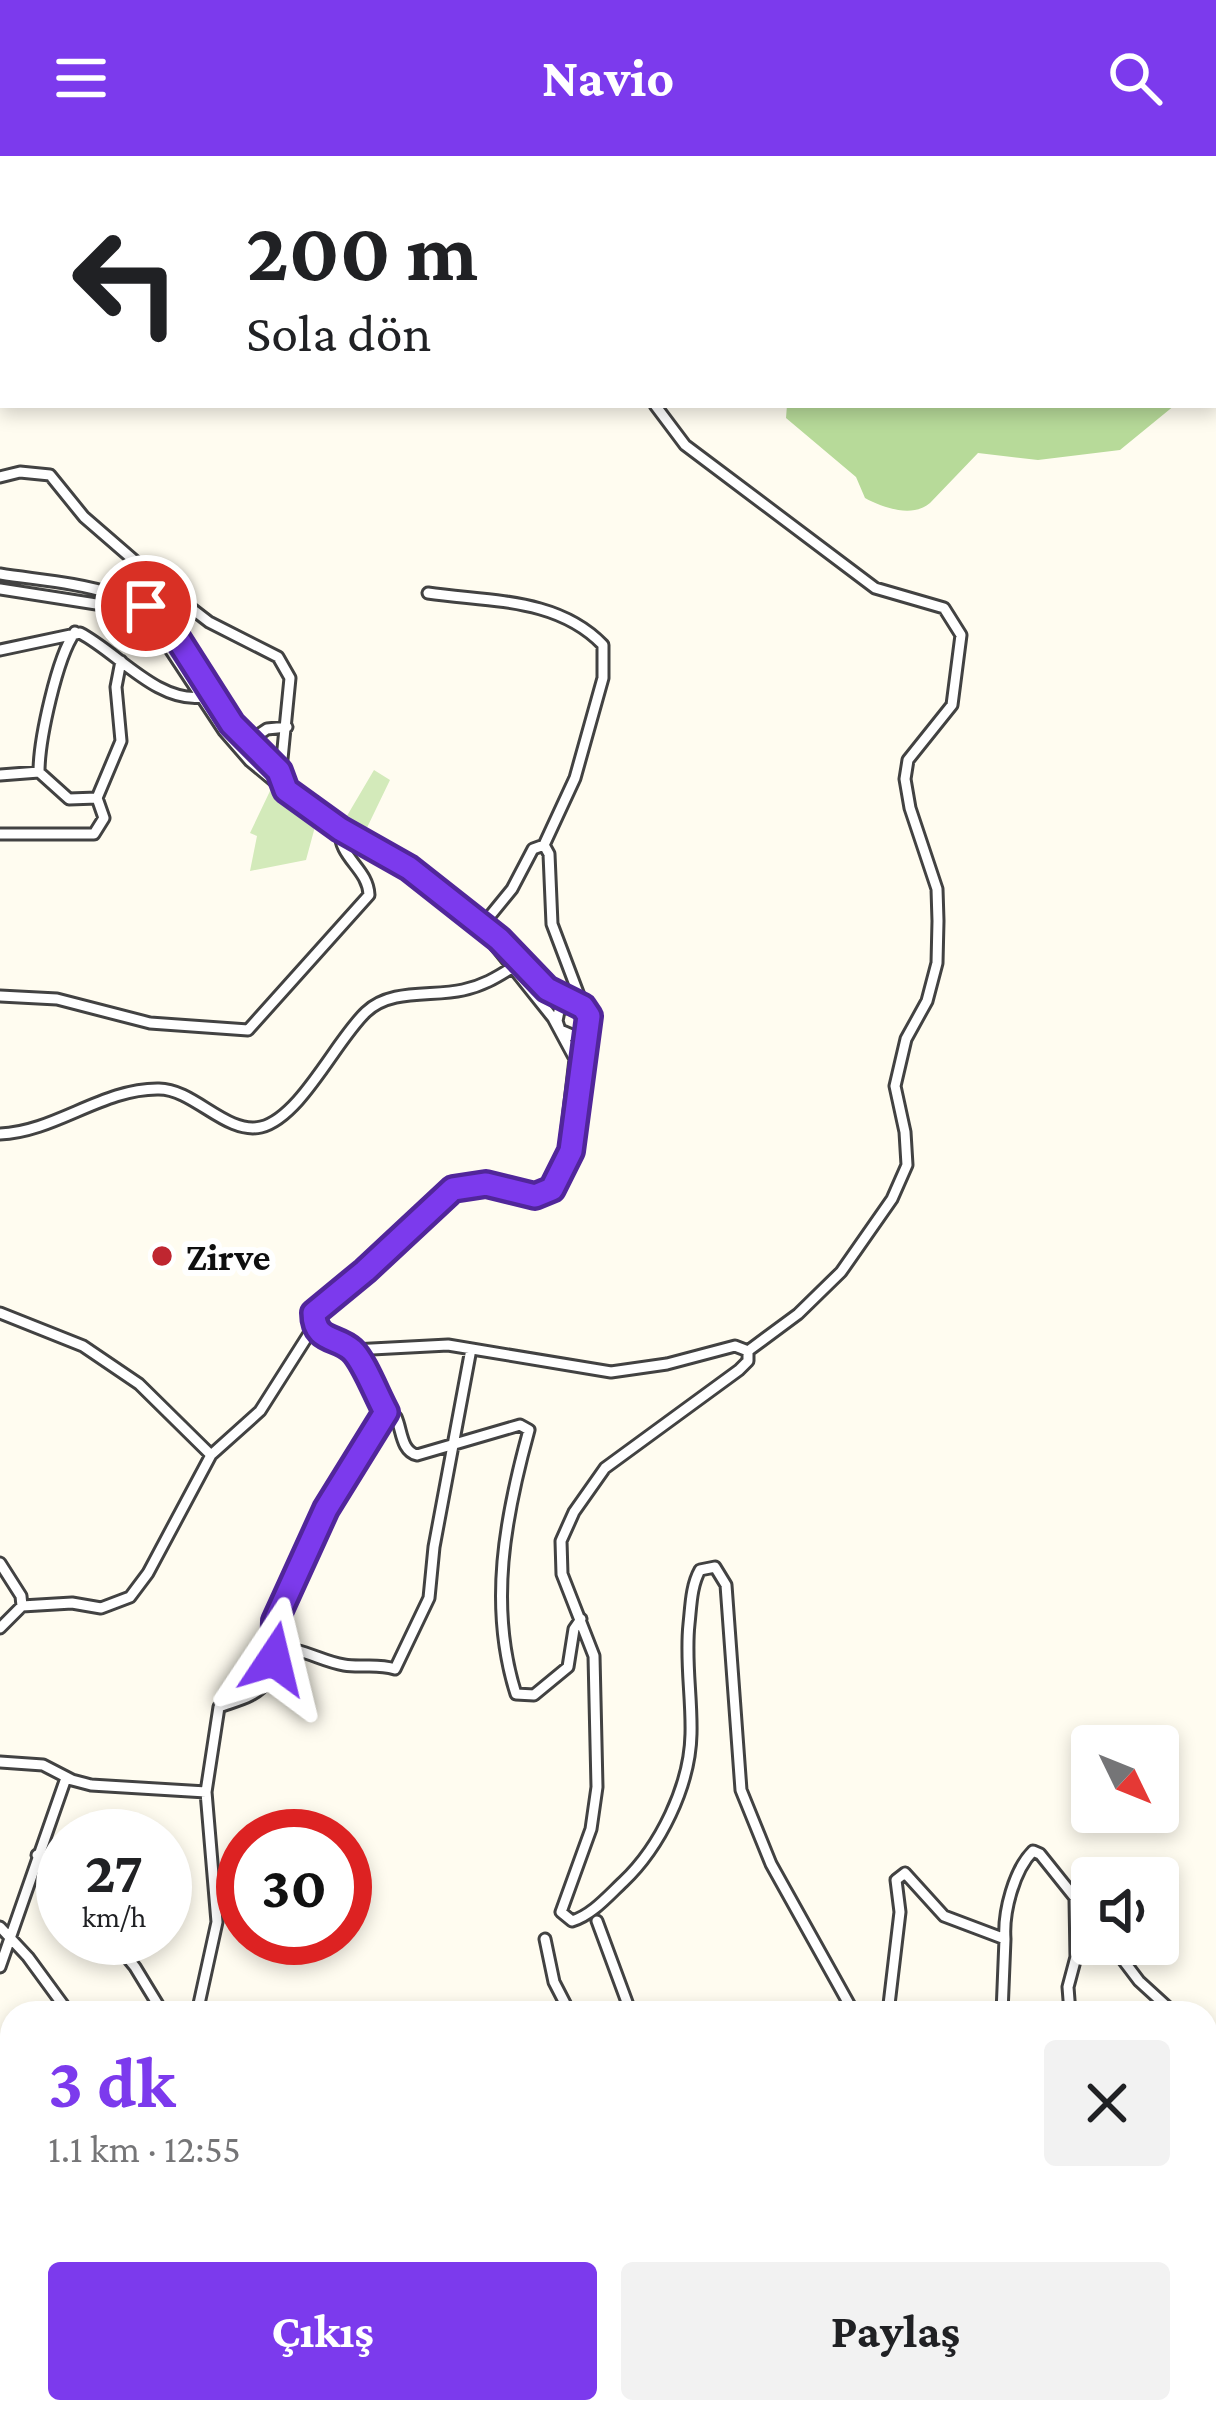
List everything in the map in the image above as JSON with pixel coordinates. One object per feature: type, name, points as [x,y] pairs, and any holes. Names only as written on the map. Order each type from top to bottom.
[{"type":"street","points":[[657,408],[685,446],[875,589],[944,608],[962,635],[952,705],[908,760],[905,778],[937,889],[938,921],[937,963],[927,1000],[906,1039],[895,1086],[907,1165],[892,1199],[841,1272],[799,1314],[748,1352]]},
{"type":"street","points":[[0,477],[20,472],[50,475],[84,517],[174,595],[209,622],[278,657],[290,678],[287,727],[276,774]]},
{"type":"street","points":[[0,574],[137,601],[167,625],[242,753],[276,774]]},
{"type":"street","points":[[0,589],[129,612],[166,643],[286,790],[340,829],[409,868],[508,947],[547,989],[578,1005]]},
{"type":"street","points":[[428,593],[543,609],[590,633],[605,650],[603,678],[575,778],[544,845],[533,849],[512,889],[481,927]]},
{"type":"street","points":[[0,650],[75,632],[182,696],[207,694]]},
{"type":"street","points":[[39,772],[39,748],[62,653],[75,632]]},
{"type":"street","points":[[0,834],[94,833],[104,818],[97,798],[122,741],[116,687],[121,661]]},
{"type":"street","points":[[242,753],[249,741],[267,729],[287,727]]},
{"type":"street","points":[[0,775],[39,772],[70,799],[97,798]]},
{"type":"street","points":[[0,996],[57,999],[150,1023],[248,1030],[369,895],[365,877],[341,848],[340,829]]},
{"type":"street","points":[[0,1628],[22,1606],[72,1603],[101,1608],[130,1597],[148,1573],[211,1455],[260,1411],[314,1326],[318,1307],[365,1271],[453,1189],[486,1184],[535,1196],[552,1189],[571,1151],[589,1028],[552,924],[549,854],[544,845]]},
{"type":"street","points":[[481,927],[571,1048],[576,1069],[561,1174]]},
{"type":"street","points":[[0,1134],[76,1112],[132,1089],[167,1089],[230,1122],[257,1128],[280,1118],[368,1008],[403,994],[464,990],[490,982],[513,967]]},
{"type":"street","points":[[578,1005],[559,1011],[560,1030],[574,1036],[589,1028]]},
{"type":"street","points":[[0,1312],[83,1346],[139,1384],[211,1455]]},
{"type":"street","points":[[314,1326],[328,1340],[352,1349],[425,1345],[471,1349],[611,1372],[668,1364],[736,1346],[748,1352]]},
{"type":"street","points":[[352,1349],[386,1412],[396,1417],[410,1454],[520,1425],[529,1430],[507,1515],[499,1612],[516,1694],[534,1695],[568,1667],[574,1629],[581,1619]]},
{"type":"street","points":[[274,1649],[298,1649],[347,1665],[376,1663],[395,1669],[429,1598],[471,1349]]},
{"type":"street","points":[[748,1352],[748,1361],[739,1370],[617,1458],[584,1496],[559,1549],[562,1574],[594,1656],[597,1786],[581,1861],[562,1906],[564,1917],[578,1920],[641,1864],[663,1827],[683,1779],[691,1741],[687,1644],[694,1584],[700,1570],[715,1568],[726,1585],[741,1790],[771,1864],[847,2001]]},
{"type":"street","points":[[200,2001],[217,1922],[206,1792],[219,1707],[261,1689],[272,1671],[275,1621],[326,1509],[386,1412]]},
{"type":"street","points":[[0,1563],[21,1596],[22,1606]]},
{"type":"street","points":[[0,1762],[43,1765],[91,1785],[206,1792]]},
{"type":"street","points":[[54,1809],[66,1778]]},
{"type":"street","points":[[1002,2001],[1004,1922],[1030,1852],[1040,1854],[1071,1894]]},
{"type":"street","points":[[0,1967],[4,1932],[36,1857]]},
{"type":"street","points":[[889,2001],[900,1912],[897,1876],[909,1874],[936,1909],[952,1921],[1005,1939]]},
{"type":"street","points":[[597,1921],[627,2001]]},
{"type":"street","points":[[4,1932],[59,2001]]},
{"type":"street","points":[[545,1940],[554,1982],[564,2001]]},
{"type":"street","points":[[133,1965],[156,2001]]},
{"type":"street","points":[[1069,2001],[1074,1965]]},
{"type":"street","points":[[1127,1965],[1161,2001]]},
{"type":"green space","points":[[787,408],[1171,408],[1120,450],[1038,460],[978,453],[930,503],[907,511],[865,498],[856,477],[786,418]]},
{"type":"green space","points":[[374,770],[390,780],[362,838],[341,826]]},
{"type":"green space","points":[[270,791],[316,823],[306,860],[250,871],[257,836],[250,833]]},
{"type":"place","name":"Zirve","points":[[162,1256]]},
{"type":"route","points":[[146,606],[176,636],[232,724],[279,771],[286,790],[340,829],[409,868],[499,939],[554,995],[583,1007],[589,1016],[571,1151],[552,1189],[535,1196],[486,1184],[453,1189],[314,1313],[320,1334],[352,1349],[386,1412],[326,1509],[275,1621],[274,1659]]}]
